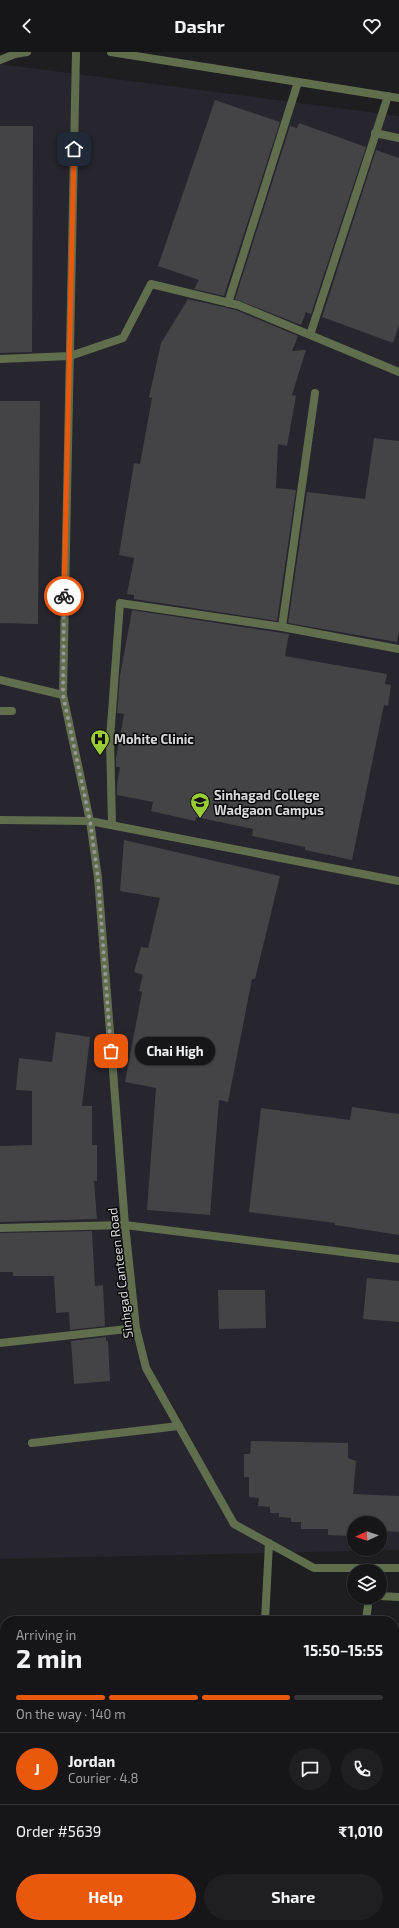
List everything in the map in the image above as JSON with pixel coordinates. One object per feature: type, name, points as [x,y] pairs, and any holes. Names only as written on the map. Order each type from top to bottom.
[{"type":"street","points":[[0,60],[14,54],[27,52]]},
{"type":"street","name":"Sinhgad Canteen Road","points":[[76,52],[63,695],[90,821],[98,878],[125,1225],[136,1328],[146,1368],[234,1524],[314,1568],[399,1568]]},
{"type":"street","points":[[111,52],[399,98]]},
{"type":"street","points":[[228,303],[298,82]]},
{"type":"street","points":[[310,335],[388,96]]},
{"type":"street","points":[[375,133],[399,138]]},
{"type":"street","points":[[0,359],[70,356],[123,338],[151,284],[238,305],[399,372]]},
{"type":"street","points":[[282,627],[315,393]]},
{"type":"street","points":[[112,824],[110,739],[120,603],[282,627],[399,650]]},
{"type":"street","points":[[0,680],[63,695]]},
{"type":"street","points":[[0,711],[12,710]]},
{"type":"street","points":[[0,820],[90,821],[112,824],[399,881]]},
{"type":"street","points":[[0,1228],[125,1225],[399,1259]]},
{"type":"street","points":[[0,1343],[136,1328]]},
{"type":"street","points":[[32,1443],[179,1426]]},
{"type":"street","points":[[265,1616],[269,1543]]},
{"type":"street","points":[[387,1596],[399,1597]]},
{"type":"street","points":[[367,1616],[368,1604]]},
{"type":"shaded area","name":"Sinhagad College Wadgaon Campus","points":[[0,64],[399,116],[399,1550],[387,1550],[387,1516],[347,1516],[347,1551],[0,1559]]},
{"type":"building","points":[[215,100],[280,122],[224,296],[194,289],[199,280],[158,266]]},
{"type":"building","points":[[299,123],[366,147],[311,314],[306,312],[301,325],[235,299],[290,126],[297,128]]},
{"type":"building","points":[[0,126],[33,126],[32,352],[0,353]]},
{"type":"building","points":[[376,150],[399,158],[399,325],[393,343],[322,317]]},
{"type":"building","points":[[188,299],[236,310],[298,336],[292,351],[306,350],[292,395],[296,396],[287,446],[278,444],[276,488],[296,490],[277,621],[134,599],[134,595],[127,594],[134,558],[119,555],[134,463],[140,464],[152,398],[149,397],[161,343]]},
{"type":"building","points":[[0,401],[40,401],[38,624],[0,623]]},
{"type":"building","points":[[374,438],[399,441],[399,631],[397,642],[288,623],[307,492],[365,499]]},
{"type":"building","points":[[132,610],[289,634],[285,656],[387,674],[385,684],[391,685],[388,706],[384,705],[352,860],[305,850],[305,847],[252,836],[253,829],[196,817],[195,821],[151,811],[153,802],[117,795],[120,767],[116,767],[116,758],[124,714],[117,713],[120,676]]},
{"type":"building","points":[[124,840],[280,876],[255,979],[252,979],[228,1102],[219,1100],[210,1215],[147,1210],[156,1088],[125,1082],[142,992],[139,991],[143,975],[134,972],[141,947],[148,948],[160,898],[120,891]]},
{"type":"building","points":[[56,1032],[90,1037],[82,1106],[92,1106],[92,1145],[97,1145],[97,1181],[94,1181],[97,1219],[0,1222],[0,1146],[32,1145],[32,1091],[16,1090],[19,1058],[52,1062]]},
{"type":"building","points":[[352,1107],[399,1114],[399,1235],[335,1225],[335,1223],[249,1212],[261,1108],[350,1120]]},
{"type":"building","points":[[92,1231],[95,1286],[103,1285],[105,1326],[70,1330],[69,1312],[56,1313],[54,1276],[13,1276],[13,1272],[0,1272],[0,1233]]},
{"type":"building","points":[[367,1278],[399,1281],[399,1322],[363,1319]]},
{"type":"building","points":[[218,1290],[265,1290],[266,1328],[219,1329]]},
{"type":"building","points":[[106,1337],[106,1341],[108,1341],[110,1381],[74,1384],[71,1341]]},
{"type":"building","points":[[251,1441],[348,1443],[348,1458],[356,1461],[353,1494],[399,1496],[399,1532],[387,1531],[387,1516],[347,1516],[347,1536],[328,1535],[328,1529],[301,1529],[301,1522],[291,1522],[291,1518],[279,1517],[279,1513],[270,1513],[270,1507],[258,1506],[259,1498],[249,1497],[249,1477],[244,1477],[244,1454],[250,1454]]},
{"type":"way so far","points":[[64,596],[63,695],[90,821],[98,878],[111,1051]]},
{"type":"place","name":"Mohite Clinic","points":[[100,756]]},
{"type":"place","name":"Sinhagad College Wadgaon Campus","points":[[200,819]]},
{"type":"place","name":"Chai High","points":[[111,1051]]},
{"type":"route","points":[[64,596],[74,149]]}]
